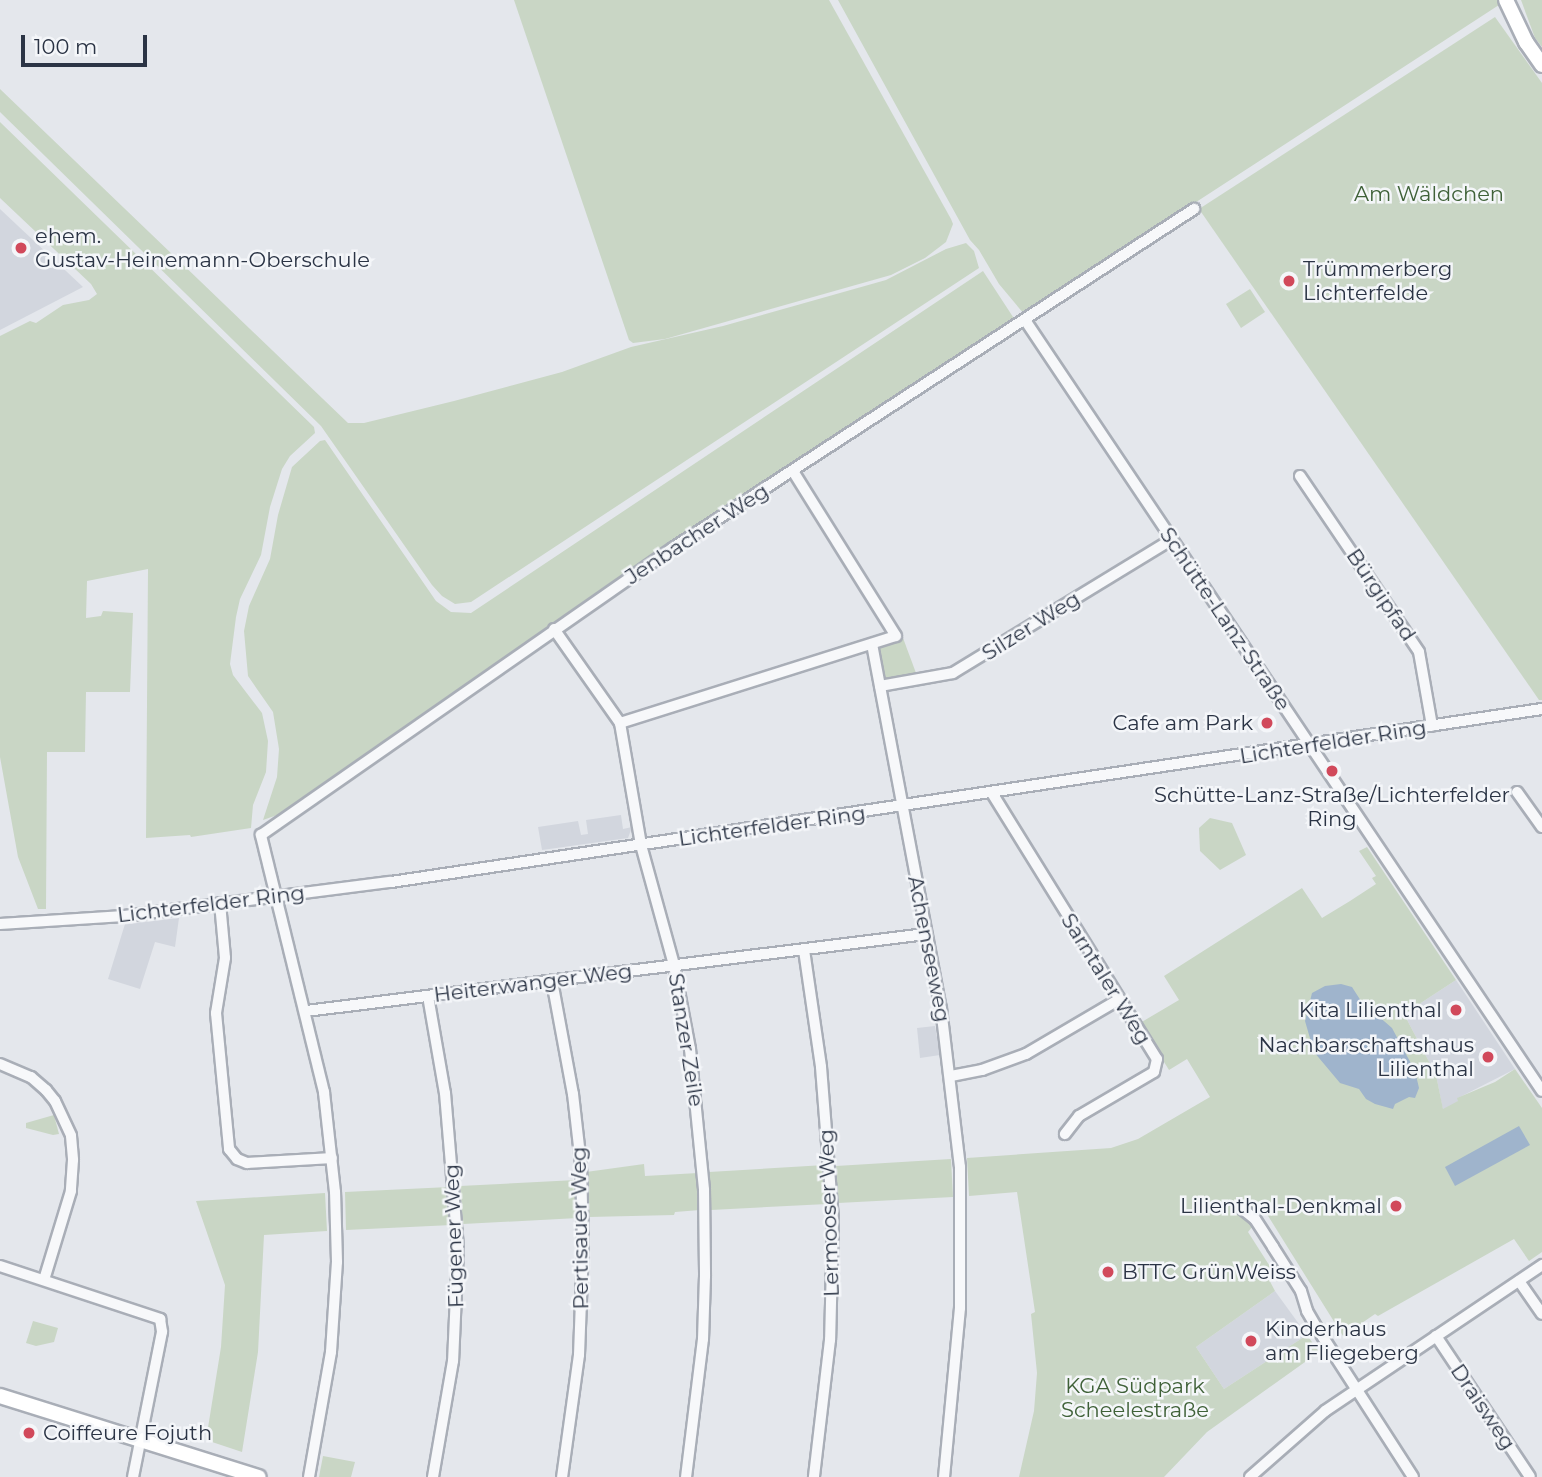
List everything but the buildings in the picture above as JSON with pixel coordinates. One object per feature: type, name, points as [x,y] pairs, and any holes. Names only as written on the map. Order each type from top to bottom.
[{"type":"main road","points":[[1506,0],[1526,42],[1542,65]]},
{"type":"main road","points":[[0,1395],[259,1477]]},
{"type":"street","name":"Jenbacher Weg","points":[[278,896],[261,838],[263,833],[554,629],[1194,209]]},
{"type":"street","name":"Schütte-Lanz-Straße","points":[[1025,320],[1542,1091]]},
{"type":"street","points":[[620,723],[896,636],[793,471]]},
{"type":"street","name":"Bürgipfad","points":[[1300,476],[1419,652],[1432,726]]},
{"type":"street","name":"Silzer Weg","points":[[880,686],[953,673],[1171,540]]},
{"type":"street","name":"Stanzer Zeile","points":[[554,629],[620,723],[641,845],[674,965],[695,1089],[705,1211],[703,1339],[686,1477]]},
{"type":"street","name":"Achenseeweg","points":[[872,643],[951,1076],[960,1167],[961,1280],[957,1361],[944,1477]]},
{"type":"street","name":"Lichterfelder Ring","points":[[0,923],[124,916],[278,896],[902,807],[1542,709]]},
{"type":"street","points":[[1517,792],[1542,827]]},
{"type":"street","name":"Sarntaler Weg","points":[[992,793],[1157,1059],[1156,1068],[1150,1075],[1079,1116],[1065,1133]]},
{"type":"street","points":[[278,896],[324,1092],[332,1158],[337,1262],[333,1328],[309,1477]]},
{"type":"street","points":[[220,903],[225,960],[216,1013],[229,1149],[237,1159],[247,1163],[332,1158]]},
{"type":"street","name":"Heiterwanger Weg","points":[[306,1011],[926,934]]},
{"type":"street","name":"Lermooser Weg","points":[[804,950],[821,1067],[832,1199],[830,1340],[814,1477]]},
{"type":"street","name":"Pertisauer Weg","points":[[552,981],[570,1072],[581,1164],[583,1227],[581,1336],[562,1477]]},
{"type":"street","name":"Fügener Weg","points":[[428,996],[444,1093],[458,1248],[453,1361],[433,1477]]},
{"type":"street","points":[[951,1076],[982,1070],[1026,1054],[1118,1000]]},
{"type":"street","points":[[0,1064],[31,1077],[47,1090],[71,1136],[73,1160],[70,1196],[44,1280]]},
{"type":"street","points":[[1240,1207],[1255,1219],[1301,1290],[1307,1311],[1413,1477]]},
{"type":"street","points":[[1250,1477],[1305,1426],[1542,1265]]},
{"type":"street","points":[[0,1266],[160,1319],[162,1332],[133,1477]]},
{"type":"street","points":[[1519,1281],[1542,1314]]},
{"type":"street","name":"Draisweg","points":[[1436,1336],[1531,1477]]},
{"type":"shaded area","name":"ehem. Gustav-Heinemann-Oberschule","points":[[0,209],[83,287],[0,330]]},
{"type":"shaded area","points":[[621,815],[623,829],[632,827],[628,838],[542,850],[538,827],[578,821],[581,835],[588,834],[586,820]]},
{"type":"shaded area","points":[[179,918],[175,947],[155,942],[140,989],[108,979],[125,924]]},
{"type":"shaded area","name":"Nachbarschaftshaus Lilienthal","points":[[1456,980],[1515,1069],[1458,1098],[1459,1101],[1443,1110],[1436,1075],[1404,1014]]},
{"type":"shaded area","points":[[935,1026],[940,1055],[920,1058],[917,1028]]},
{"type":"shaded area","name":"Kinderhaus am Fliegeberg","points":[[1275,1291],[1307,1335],[1224,1389],[1196,1347]]},
{"type":"green space","points":[[514,0],[829,0],[951,219],[953,224],[946,242],[925,258],[891,275],[665,339],[633,343],[629,340]]},
{"type":"green space","points":[[838,0],[1500,0],[1502,3],[1024,314],[999,284],[970,240]]},
{"type":"green space","points":[[1521,0],[1542,0],[1542,47],[1535,38]]},
{"type":"green space","name":"Am Wäldchen","points":[[1495,17],[1542,83],[1542,700],[1539,700],[1199,209]]},
{"type":"green space","points":[[0,89],[348,423],[364,423],[454,401],[562,372],[631,347],[723,326],[886,280],[946,249],[966,243],[974,251],[979,268],[471,602],[455,604],[442,596],[432,585],[321,426],[0,112]]},
{"type":"green space","points":[[0,122],[314,427],[315,433],[290,456],[282,469],[270,507],[261,555],[240,599],[236,617],[230,664],[233,675],[262,713],[268,741],[266,772],[253,805],[251,828],[191,837],[146,838],[148,569],[87,581],[86,618],[101,616],[103,611],[133,613],[130,692],[86,692],[85,752],[47,752],[46,909],[38,909],[18,857],[0,757],[0,336],[30,321],[36,323],[63,305],[89,300],[97,294],[91,284],[0,198]]},
{"type":"green space","points":[[983,271],[1015,320],[791,465],[551,626],[283,813],[263,820],[277,777],[279,749],[273,712],[248,676],[244,631],[249,606],[270,559],[278,515],[292,467],[320,441],[325,440],[436,601],[451,612],[471,613]]},
{"type":"green space","points":[[1250,289],[1265,312],[1241,328],[1226,304]]},
{"type":"green space","points":[[903,638],[916,673],[884,679],[877,652],[881,645]]},
{"type":"green space","points":[[1210,818],[1232,823],[1246,855],[1220,870],[1200,851],[1199,828]]},
{"type":"green space","name":"KGA Südpark Scheelestraße","points":[[1367,847],[1456,980],[1404,1014],[1436,1075],[1443,1109],[1458,1101],[1457,1098],[1495,1082],[1515,1069],[1542,1108],[1542,1252],[1529,1261],[1514,1239],[1378,1316],[1375,1314],[1343,1336],[1265,1211],[1248,1232],[1271,1268],[1265,1272],[1275,1291],[1196,1347],[1224,1389],[1307,1335],[1319,1352],[1207,1432],[1164,1477],[1019,1477],[1034,1411],[1037,1373],[1031,1314],[1035,1312],[1017,1192],[969,1196],[967,1158],[1111,1148],[1138,1139],[1210,1097],[1187,1059],[1169,1070],[1140,1023],[1179,1000],[1164,976],[1302,888],[1322,918],[1350,901],[1376,884],[1372,878],[1376,876],[1359,851]]},
{"type":"green space","points":[[54,1115],[59,1134],[26,1128],[26,1123]]},
{"type":"green space","points":[[951,1159],[953,1197],[838,1203],[836,1166]]},
{"type":"green space","points":[[644,1164],[645,1176],[698,1173],[700,1210],[675,1212],[674,1215],[589,1217],[586,1172]]},
{"type":"green space","points":[[825,1165],[827,1204],[711,1210],[709,1172]]},
{"type":"green space","points":[[576,1180],[578,1218],[463,1224],[460,1186]]},
{"type":"green space","points":[[449,1187],[452,1225],[346,1230],[345,1192]]},
{"type":"green space","points":[[325,1193],[327,1231],[264,1235],[258,1352],[242,1452],[206,1440],[221,1347],[225,1285],[196,1201]]},
{"type":"green space","points":[[33,1321],[58,1328],[54,1342],[36,1346],[26,1343]]},
{"type":"green space","points":[[323,1456],[355,1462],[351,1477],[319,1477]]},
{"type":"water","points":[[1341,984],[1352,987],[1361,1001],[1392,1028],[1415,1071],[1419,1088],[1415,1098],[1409,1097],[1395,1104],[1393,1109],[1375,1104],[1366,1099],[1359,1089],[1340,1083],[1314,1052],[1305,1021],[1312,993],[1325,986]]},
{"type":"water","points":[[1519,1126],[1530,1145],[1455,1186],[1445,1167]]},
{"type":"place","name":"ehem. Gustav-Heinemann-Oberschule","points":[[21,248]]},
{"type":"place","name":"Trümmerberg Lichterfelde","points":[[1289,281]]},
{"type":"place","name":"Cafe am Park","points":[[1267,723]]},
{"type":"place","name":"Schütte-Lanz-Straße/Lichterfelder Ring","points":[[1332,771]]},
{"type":"place","name":"Kita Lilienthal","points":[[1456,1010]]},
{"type":"place","name":"Nachbarschaftshaus Lilienthal","points":[[1488,1057]]},
{"type":"place","name":"Lilienthal-Denkmal","points":[[1396,1206]]},
{"type":"place","name":"BTTC GrünWeiss","points":[[1108,1272]]},
{"type":"place","name":"Kinderhaus am Fliegeberg","points":[[1251,1341]]},
{"type":"place","name":"Coiffeure Fojuth","points":[[29,1433]]}]
